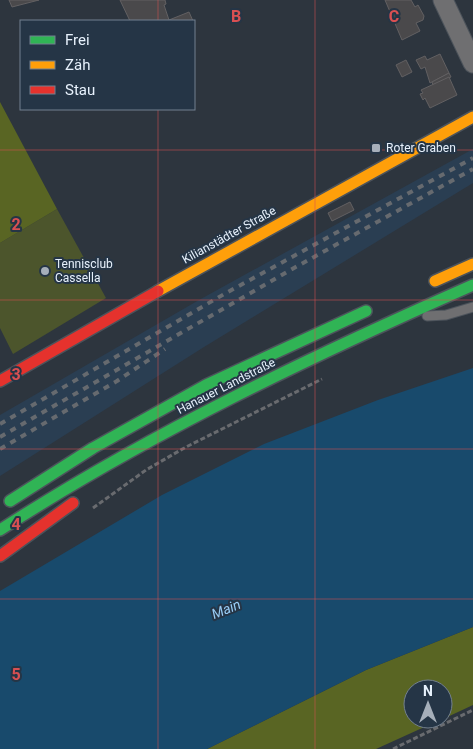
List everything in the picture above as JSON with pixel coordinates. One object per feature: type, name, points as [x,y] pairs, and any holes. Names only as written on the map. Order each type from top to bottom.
[{"type":"main road","name":"Kilianstädter Straße","points":[[0,381],[200,267],[473,117]]},
{"type":"main road","points":[[422,286],[473,264]]},
{"type":"main road","name":"Hanauer Landstraße","points":[[0,530],[109,462],[190,418],[394,319],[473,285]]},
{"type":"main road","name":"Hanauer Landstraße","points":[[0,508],[92,448],[206,385],[380,305]]},
{"type":"main road","points":[[148,404],[174,393],[206,385]]},
{"type":"main road","points":[[105,480],[190,418]]},
{"type":"main road","points":[[0,556],[83,496]]},
{"type":"street","points":[[443,0],[473,63]]},
{"type":"lane","points":[[394,319],[446,315],[473,307]]},
{"type":"path","points":[[89,510],[146,470],[186,447],[329,375]]},
{"type":"path","points":[[393,749],[473,710]]},
{"type":"shaded area","points":[[473,149],[473,183],[204,347],[0,476],[0,415],[199,300]]},
{"type":"green space","points":[[0,102],[57,209],[0,243]]},
{"type":"green space","name":"Tennisclub Cassella","points":[[57,209],[106,298],[13,354],[0,328],[0,243]]},
{"type":"green space","points":[[473,627],[473,705],[453,714],[453,679],[403,679],[403,729],[420,729],[376,749],[207,749],[366,670]]},
{"type":"water","name":"Main","points":[[473,368],[473,627],[366,670],[207,749],[0,749],[0,591],[162,495],[264,444],[378,400]]},
{"type":"building","points":[[9,0],[39,0],[12,7]]},
{"type":"building","points":[[120,0],[165,0],[166,4],[164,5],[169,20],[130,20]]},
{"type":"building","points":[[385,0],[411,0],[415,7],[418,5],[424,16],[423,20],[416,23],[420,31],[402,40]]},
{"type":"building","points":[[189,12],[193,20],[169,20]]},
{"type":"building","points":[[440,54],[449,73],[430,83],[425,67],[421,69],[416,60],[425,56],[427,60]]},
{"type":"building","points":[[406,60],[412,72],[402,77],[396,65]]},
{"type":"building","points":[[449,73],[451,77],[433,85],[432,82]]},
{"type":"building","points":[[449,77],[457,95],[430,108],[425,98],[423,100],[420,94],[423,93],[421,90]]},
{"type":"building","points":[[350,202],[354,210],[332,221],[328,213]]},
{"type":"railway","points":[[0,424],[226,293],[473,158]]},
{"type":"railway","points":[[0,437],[294,268],[473,169]]},
{"type":"railway","points":[[0,449],[117,381],[165,349]]},
{"type":"traffic: fast","points":[[0,530],[114,461],[232,398],[351,340],[473,285]]},
{"type":"traffic: fast","points":[[10,501],[93,448],[206,385],[366,311]]},
{"type":"traffic: slow","points":[[158,291],[473,117]]},
{"type":"traffic: slow","points":[[435,281],[473,264]]},
{"type":"traffic: jam","points":[[0,381],[158,291]]},
{"type":"traffic: jam","points":[[0,556],[73,503]]},
{"type":"place","name":"Roter Graben","points":[[376,148]]},
{"type":"place","name":"Tennisclub Cassella","points":[[45,271]]}]
